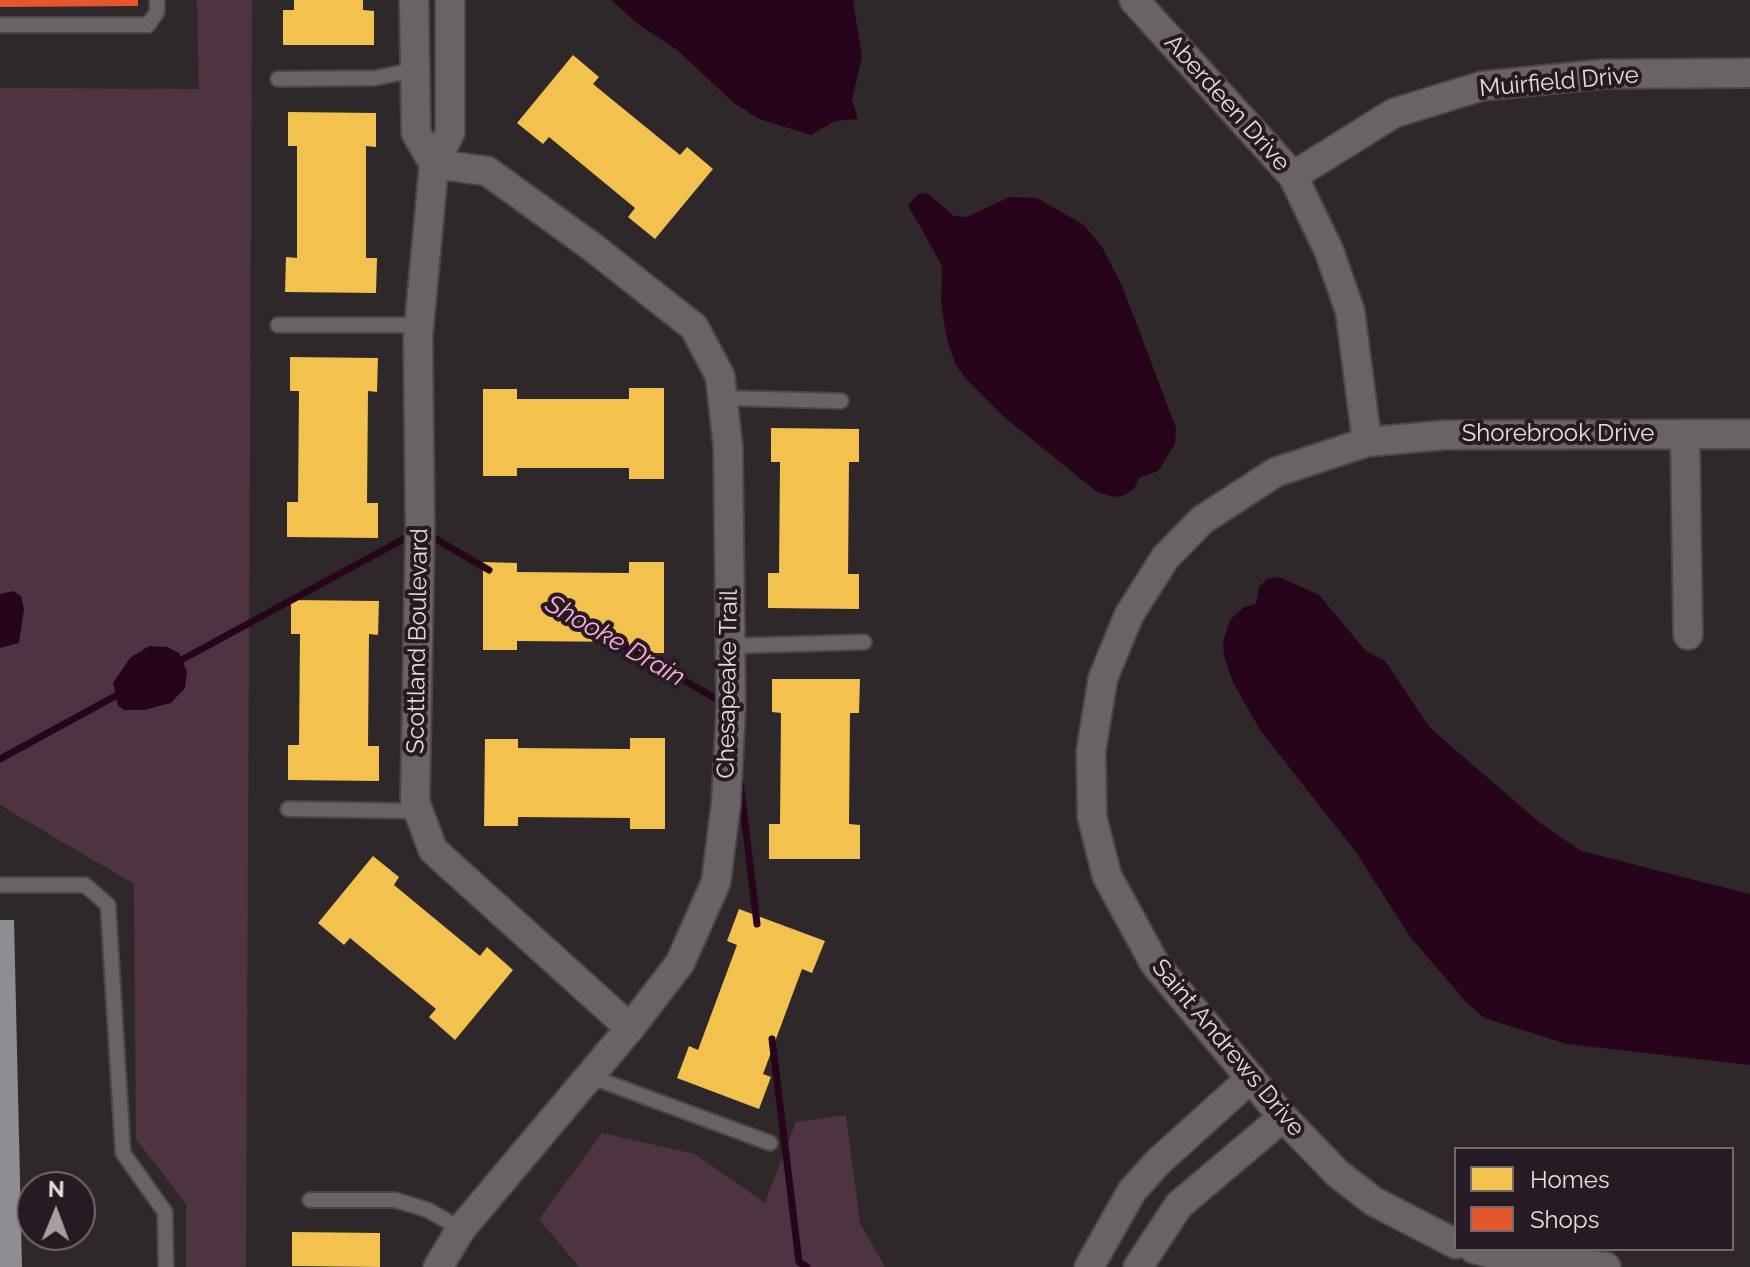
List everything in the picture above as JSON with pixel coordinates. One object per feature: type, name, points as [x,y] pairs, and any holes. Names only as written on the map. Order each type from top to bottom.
[{"type":"street","points":[[414,0],[416,133],[434,164]]},
{"type":"street","name":"Scottland Boulevard","points":[[450,0],[450,133],[434,164],[419,325],[415,802],[433,850],[630,1028]]},
{"type":"street","name":"Aberdeen Drive","points":[[1134,0],[1293,176],[1329,251],[1350,311],[1367,442]]},
{"type":"street","points":[[414,70],[450,68]]},
{"type":"street","name":"Muirfield Drive","points":[[1293,176],[1394,113],[1482,86],[1603,74],[1750,73]]},
{"type":"street","name":"Chesapeake Trail","points":[[434,164],[487,171],[591,246],[694,327],[720,376],[728,447],[730,646],[726,804],[716,882],[680,963],[630,1028],[461,1229],[438,1267]]},
{"type":"street","points":[[1685,434],[1688,635]]},
{"type":"street","name":"Shorebrook Drive","points":[[1367,442],[1445,435],[1750,434]]},
{"type":"street","name":"Saint Andrews Drive","points":[[1367,442],[1276,472],[1202,520],[1165,558],[1129,615],[1103,678],[1091,751],[1092,817],[1107,876],[1155,964],[1283,1117],[1337,1173],[1373,1201],[1454,1243]]},
{"type":"street","points":[[1251,1078],[1158,1162],[1132,1191],[1093,1257],[1138,1266],[1179,1205],[1283,1117]]},
{"type":"street","points":[[1489,1251],[1606,1267]]},
{"type":"lane","points":[[0,25],[148,25],[157,12],[157,0]]},
{"type":"lane","points":[[278,79],[375,78],[414,70]]},
{"type":"lane","points":[[278,325],[419,325]]},
{"type":"lane","points":[[722,398],[841,401]]},
{"type":"lane","points":[[730,646],[864,642]]},
{"type":"lane","points":[[288,809],[419,811]]},
{"type":"lane","points":[[0,885],[85,885],[108,905],[123,1153],[165,1212],[166,1267]]},
{"type":"lane","points":[[589,1076],[770,1143]]},
{"type":"lane","points":[[310,1200],[395,1200],[428,1210],[461,1229]]},
{"type":"shaded area","points":[[197,0],[252,0],[246,1267],[186,1267],[186,1204],[136,1139],[134,884],[0,805],[0,88],[199,89]]},
{"type":"shaded area","points":[[611,0],[853,0],[862,57],[852,99],[858,119],[835,121],[811,135],[759,119],[734,103],[676,49],[638,24]]},
{"type":"shaded area","points":[[920,193],[928,194],[954,216],[966,217],[1010,197],[1037,198],[1084,225],[1102,247],[1123,288],[1176,428],[1175,444],[1158,471],[1139,478],[1134,489],[1125,495],[1114,497],[1097,492],[1003,416],[966,379],[955,364],[947,339],[941,304],[942,266],[908,205]]},
{"type":"shaded area","points":[[1279,577],[1319,595],[1366,651],[1385,661],[1430,728],[1540,823],[1581,851],[1750,894],[1750,1065],[1567,1044],[1484,1018],[1467,1003],[1411,938],[1355,851],[1260,730],[1233,682],[1224,656],[1223,642],[1230,620],[1244,607],[1256,604],[1259,587],[1267,579]]},
{"type":"shaded area","points":[[14,591],[21,596],[24,609],[19,643],[0,648],[0,594]]},
{"type":"shaded area","points":[[149,646],[167,647],[179,653],[187,672],[185,688],[171,703],[144,710],[124,710],[118,706],[113,683],[130,658]]},
{"type":"shaded area","points":[[846,1115],[860,1223],[885,1267],[579,1267],[539,1219],[602,1133],[695,1154],[765,1203],[796,1122]]},
{"type":"building: Homes","points":[[294,0],[363,0],[363,10],[374,11],[374,45],[283,45],[283,10],[294,10]]},
{"type":"building: Homes","points":[[573,55],[599,77],[593,84],[680,155],[687,147],[713,169],[655,239],[628,217],[635,208],[549,137],[543,144],[517,123]]},
{"type":"building: Homes","points":[[288,112],[376,113],[376,147],[366,146],[366,258],[377,258],[376,293],[285,292],[286,257],[297,258],[297,146],[288,146]]},
{"type":"building: Homes","points":[[290,357],[378,358],[377,392],[368,391],[367,503],[378,503],[378,538],[287,537],[287,502],[298,502],[299,391],[290,391]]},
{"type":"building: Homes","points":[[629,388],[664,388],[664,479],[629,479],[629,468],[517,468],[517,476],[483,476],[483,389],[517,389],[517,399],[629,399]]},
{"type":"building: Homes","points":[[771,428],[859,429],[859,462],[849,462],[848,574],[859,574],[859,609],[768,608],[768,573],[779,573],[780,462],[771,462]]},
{"type":"building: Homes","points":[[483,562],[517,563],[517,572],[629,573],[629,562],[664,562],[664,653],[629,653],[629,642],[517,641],[517,650],[483,650]]},
{"type":"building: Homes","points":[[291,600],[379,601],[378,635],[369,634],[368,746],[379,746],[379,781],[288,780],[288,745],[299,745],[300,634],[291,634]]},
{"type":"building: Homes","points":[[772,679],[860,679],[859,713],[850,713],[849,824],[860,825],[860,859],[769,859],[769,824],[780,824],[781,713],[772,712]]},
{"type":"building: Homes","points":[[630,738],[665,738],[665,829],[630,829],[630,818],[518,817],[518,826],[484,826],[485,739],[518,739],[518,748],[630,749]]},
{"type":"building: Homes","points":[[373,856],[399,877],[394,885],[480,956],[487,947],[513,970],[455,1040],[429,1017],[436,1009],[350,938],[344,945],[318,923]]},
{"type":"building: Homes","points":[[739,909],[825,941],[812,973],[802,969],[763,1074],[771,1077],[759,1109],[677,1078],[689,1046],[698,1050],[737,945],[727,941]]},
{"type":"building: Homes","points":[[292,1232],[380,1233],[380,1267],[292,1266]]},
{"type":"building: Shops","points":[[0,0],[138,0],[138,6],[0,7]]},
{"type":"building: Industry","points":[[0,920],[14,920],[20,1171],[16,1171],[16,1251],[22,1251],[22,1267],[0,1267]]},
{"type":"waterway","name":"Shooke Drain","points":[[174,664],[413,534]]},
{"type":"waterway","name":"Shooke Drain","points":[[427,534],[489,570]]},
{"type":"waterway","name":"Shooke Drain","points":[[608,637],[722,702]]},
{"type":"waterway","name":"Shooke Drain","points":[[0,759],[121,693]]},
{"type":"waterway","name":"Shooke Drain","points":[[740,781],[757,924]]},
{"type":"waterway","name":"Shooke Drain","points":[[772,1039],[799,1262],[807,1267]]}]
